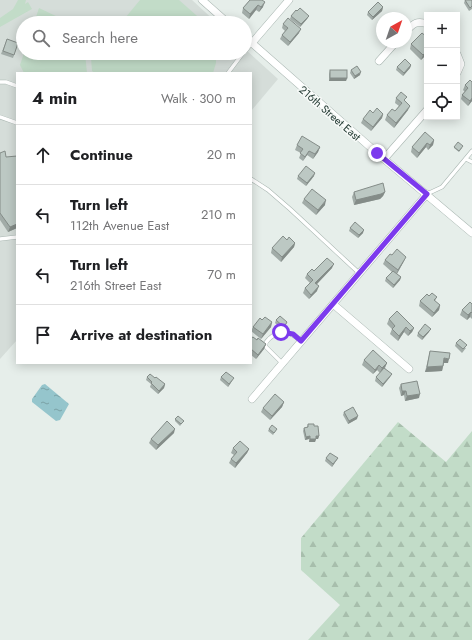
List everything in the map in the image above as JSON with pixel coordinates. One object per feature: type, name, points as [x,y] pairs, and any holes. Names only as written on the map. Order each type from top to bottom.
[{"type":"street","points":[[202,0],[220,16]]},
{"type":"street","points":[[252,43],[289,0]]},
{"type":"street","points":[[412,25],[415,22],[424,23]]},
{"type":"street","name":"216th Street East","points":[[252,43],[384,159],[472,233]]},
{"type":"street","points":[[379,61],[391,48]]},
{"type":"street","points":[[384,159],[424,113]]},
{"type":"street","points":[[252,399],[427,194]]},
{"type":"street","points":[[333,304],[408,369]]},
{"type":"lane","points":[[229,72],[238,60]]},
{"type":"lane","points":[[0,82],[6,82],[16,86]]},
{"type":"lane","points":[[0,117],[16,123]]},
{"type":"lane","points":[[427,194],[442,187],[472,151]]},
{"type":"lane","points":[[466,159],[472,162]]},
{"type":"lane","points":[[252,181],[268,190],[359,273]]},
{"type":"lane","points":[[0,239],[16,237]]},
{"type":"lane","points":[[282,363],[265,346],[267,340],[276,332],[281,332],[293,334],[301,341]]},
{"type":"shaded area","points":[[0,0],[192,0],[209,16],[16,16],[16,60],[252,60],[252,55],[278,79],[252,110],[252,72],[16,72],[16,341],[0,359]]},
{"type":"green space","points":[[18,0],[26,0],[25,4],[28,2],[32,9],[20,16],[16,16],[16,18],[0,27],[0,18],[13,9]]},
{"type":"green space","points":[[140,0],[179,0],[197,16],[127,16]]},
{"type":"green space","points":[[39,8],[56,16],[36,16]]},
{"type":"green space","points":[[22,60],[86,60],[87,72],[24,72],[20,65]]},
{"type":"green space","points":[[91,60],[216,60],[213,72],[92,71]]},
{"type":"green space","points":[[398,422],[446,462],[472,431],[472,640],[308,640],[340,605],[301,570],[301,538]]},
{"type":"water","points":[[45,384],[69,404],[60,420],[56,421],[32,402],[32,399],[42,385]]},
{"type":"building","points":[[250,0],[262,0],[265,2],[261,7],[258,5],[250,14],[243,8]]},
{"type":"building","points":[[465,0],[472,0],[472,6],[470,8]]},
{"type":"building","points":[[378,2],[383,7],[376,12],[373,17],[368,12]]},
{"type":"building","points":[[300,8],[309,16],[301,24],[291,16]]},
{"type":"building","points":[[288,18],[301,29],[290,42],[282,35],[288,28],[283,24]]},
{"type":"building","points":[[422,33],[424,35],[423,55],[412,45],[412,43]]},
{"type":"building","points":[[7,39],[16,42],[14,55],[3,51]]},
{"type":"building","points":[[405,59],[411,65],[404,73],[397,67]]},
{"type":"building","points":[[357,66],[361,72],[355,76],[351,70]]},
{"type":"building","points":[[330,70],[347,70],[347,78],[330,78]]},
{"type":"building","points":[[470,80],[472,82],[472,98],[470,101],[462,95],[468,88],[465,85]]},
{"type":"building","points":[[401,92],[407,97],[404,100],[410,106],[396,123],[387,115],[392,109],[395,111],[402,103],[396,98]]},
{"type":"building","points":[[377,108],[383,114],[373,127],[363,119],[370,110],[373,113]]},
{"type":"building","points":[[425,132],[434,140],[430,145],[427,143],[419,153],[412,147]]},
{"type":"building","points":[[302,136],[320,147],[315,154],[309,151],[305,157],[300,153],[303,149],[297,145]]},
{"type":"building","points":[[458,142],[463,146],[459,151],[454,147]]},
{"type":"building","points":[[5,151],[6,157],[16,156],[16,224],[10,227],[0,213],[0,153]]},
{"type":"building","points":[[306,166],[315,173],[307,183],[298,176]]},
{"type":"building","points":[[383,183],[385,192],[356,200],[354,192]]},
{"type":"building","points":[[312,189],[326,200],[318,210],[304,199]]},
{"type":"building","points":[[355,222],[364,230],[359,235],[350,228]]},
{"type":"building","points":[[283,236],[287,240],[289,237],[295,243],[282,257],[272,248]]},
{"type":"building","points":[[397,249],[406,257],[398,270],[385,260]]},
{"type":"building","points":[[327,258],[334,264],[315,283],[319,286],[311,295],[305,288],[313,280],[307,274],[312,269],[314,271]]},
{"type":"building","points":[[393,271],[401,277],[394,285],[386,278]]},
{"type":"building","points":[[432,293],[437,297],[434,300],[440,305],[434,313],[420,301],[427,294],[429,296]]},
{"type":"building","points":[[470,302],[472,304],[472,313],[471,312],[468,315],[462,310]]},
{"type":"building","points":[[397,311],[414,328],[410,331],[406,327],[399,336],[392,329],[395,326],[389,319]]},
{"type":"building","points":[[280,316],[287,322],[284,327],[276,320]]},
{"type":"building","points":[[265,317],[272,322],[263,334],[253,327],[260,318],[262,320]]},
{"type":"building","points":[[425,324],[431,329],[423,337],[418,333]]},
{"type":"building","points":[[252,338],[257,340],[258,338],[266,344],[258,355],[252,350]]},
{"type":"building","points":[[460,339],[467,345],[463,349],[456,343]]},
{"type":"building","points":[[373,350],[387,363],[382,368],[379,365],[375,370],[364,360]]},
{"type":"building","points":[[430,351],[450,353],[449,359],[444,358],[443,366],[427,367]]},
{"type":"building","points":[[384,368],[392,374],[383,384],[376,377]]},
{"type":"building","points":[[226,372],[234,378],[229,384],[221,377]]},
{"type":"building","points":[[150,374],[165,384],[159,391],[147,377]]},
{"type":"building","points":[[417,381],[420,394],[407,396],[406,391],[402,391],[401,384]]},
{"type":"building","points":[[275,394],[284,402],[272,416],[263,408]]},
{"type":"building","points":[[353,407],[358,416],[349,421],[344,412]]},
{"type":"building","points":[[178,416],[184,421],[181,424],[175,419]]},
{"type":"building","points":[[167,421],[175,429],[158,445],[151,439]]},
{"type":"building","points":[[308,424],[318,426],[319,436],[316,436],[316,439],[310,439],[310,436],[306,437],[304,428],[308,427]]},
{"type":"building","points":[[272,425],[277,429],[274,433],[269,429]]},
{"type":"building","points":[[240,441],[249,449],[236,463],[231,459],[237,452],[233,448]]},
{"type":"building","points":[[330,453],[338,458],[333,464],[326,458]]},
{"type":"route","points":[[281,332],[293,334],[301,341],[427,194],[377,153]]}]
